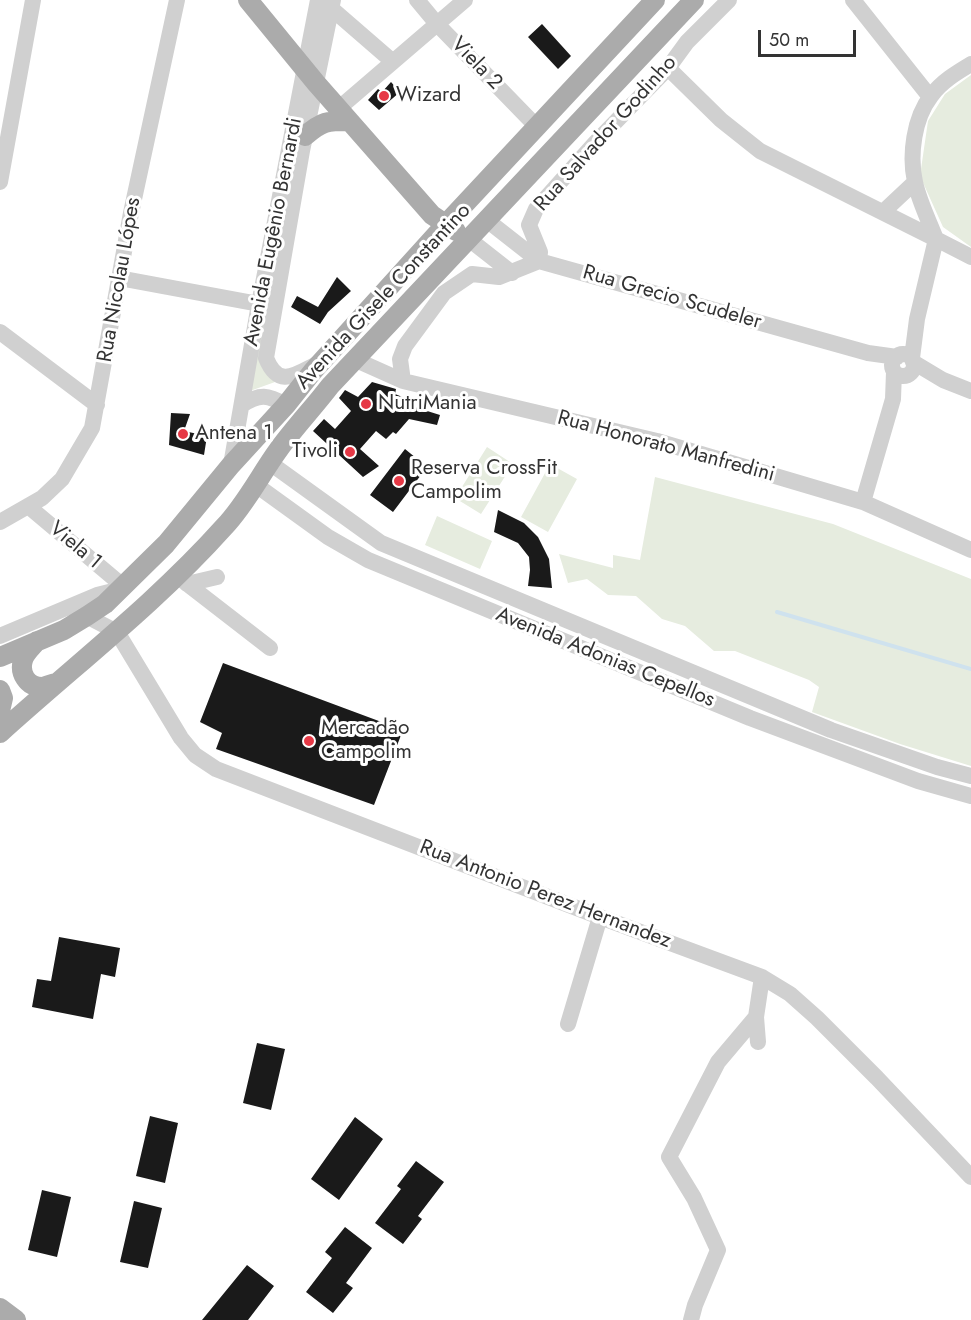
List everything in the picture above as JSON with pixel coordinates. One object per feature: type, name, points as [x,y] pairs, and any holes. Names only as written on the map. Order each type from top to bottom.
[{"type":"main road","points":[[248,0],[343,115],[432,215],[470,240]]},
{"type":"main road","name":"Avenida Gisele Constantino","points":[[0,657],[64,630],[105,604],[166,544],[231,465],[446,224],[655,0]]},
{"type":"main road","name":"Avenida Gisele Constantino","points":[[0,733],[56,683],[182,580],[330,386],[694,0]]},
{"type":"main road","points":[[305,136],[317,125],[343,115]]},
{"type":"main road","points":[[270,463],[268,457],[271,449],[290,412],[286,405]]},
{"type":"main road","points":[[37,641],[23,658],[22,669],[25,679],[33,686],[42,687],[56,683]]},
{"type":"main road","points":[[0,690],[3,698],[0,711]]},
{"type":"main road","points":[[0,1308],[16,1320]]},
{"type":"street","points":[[0,182],[33,0]]},
{"type":"street","name":"Rua Nicolau Lópes","points":[[0,522],[42,498],[62,478],[92,428],[131,213],[177,0]]},
{"type":"street","name":"Viela 2","points":[[417,0],[437,24],[537,127]]},
{"type":"street","points":[[343,115],[392,61],[465,0]]},
{"type":"street","name":"Rua Salvador Godinho","points":[[539,261],[540,252],[529,225],[536,208],[668,68],[687,42],[729,0]]},
{"type":"street","points":[[854,0],[930,97]]},
{"type":"street","points":[[328,3],[392,61]]},
{"type":"street","name":"Avenida Eugênio Bernardi","points":[[231,465],[259,304],[328,3]]},
{"type":"street","points":[[863,502],[916,319],[936,239],[915,182],[912,150],[919,118],[930,97],[953,75],[971,64]]},
{"type":"street","points":[[668,68],[721,120],[760,151],[971,256]]},
{"type":"street","name":"Avenida Eugênio Bernardi","points":[[311,77],[305,136],[266,358],[270,368],[283,378],[291,377],[323,361]]},
{"type":"street","points":[[882,212],[915,182]]},
{"type":"street","name":"Rua Grecio Scudeler","points":[[488,220],[539,261],[868,353],[903,365]]},
{"type":"street","points":[[470,240],[512,273]]},
{"type":"street","points":[[403,381],[400,359],[405,346],[444,293],[472,274],[499,277],[539,261]]},
{"type":"street","points":[[119,278],[259,304]]},
{"type":"street","points":[[0,332],[97,405]]},
{"type":"street","name":"Rua Honorato Manfredini","points":[[356,360],[403,381],[657,441],[863,502],[971,550]]},
{"type":"street","points":[[903,365],[971,391]]},
{"type":"street","points":[[242,405],[262,396],[272,397],[286,405]]},
{"type":"street","name":"Avenida Adonias Cepellos","points":[[270,463],[381,543],[831,730],[937,767],[971,776]]},
{"type":"street","name":"Avenida Adonias Cepellos","points":[[256,485],[343,546],[368,560],[750,718],[918,781],[971,796]]},
{"type":"street","points":[[284,506],[299,486]]},
{"type":"street","name":"Viela 1","points":[[28,506],[122,587]]},
{"type":"street","points":[[343,546],[358,527]]},
{"type":"street","points":[[182,580],[218,577]]},
{"type":"street","points":[[182,580],[270,648]]},
{"type":"street","name":"Avenida Gisele Constantino","points":[[0,636],[122,587]]},
{"type":"street","points":[[69,607],[117,632]]},
{"type":"street","name":"Rua Antonio Perez Hernandez","points":[[117,632],[181,738],[195,755],[216,769],[762,977],[790,994],[824,1025],[971,1177]]},
{"type":"street","points":[[568,1024],[600,916]]},
{"type":"street","points":[[758,1042],[756,1017],[762,977]]},
{"type":"street","points":[[691,1320],[718,1250],[694,1198],[669,1157],[718,1062],[756,1017]]},
{"type":"shaded area","points":[[971,75],[971,247],[943,227],[920,176],[928,121],[945,94]]},
{"type":"shaded area","points":[[270,281],[262,357],[275,382],[250,391]]},
{"type":"shaded area","points":[[487,447],[513,464],[481,514],[455,498]]},
{"type":"shaded area","points":[[550,464],[577,479],[548,532],[521,517]]},
{"type":"shaded area","points":[[655,477],[833,524],[971,579],[971,766],[900,744],[812,712],[819,687],[809,680],[735,651],[714,651],[685,626],[662,619],[636,596],[608,595],[587,579],[568,583],[559,554],[613,568],[613,555],[640,560]]},
{"type":"shaded area","points":[[437,516],[492,541],[480,569],[425,545]]},
{"type":"building","points":[[542,24],[571,56],[558,69],[528,37]]},
{"type":"building","name":"Wizard","points":[[391,82],[400,92],[379,110],[368,100],[378,89],[382,92]]},
{"type":"building","points":[[337,277],[351,291],[328,312],[320,324],[291,307],[297,296],[318,307]]},
{"type":"building","points":[[372,382],[396,389],[395,394],[410,400],[408,405],[440,415],[437,425],[409,419],[396,434],[393,432],[386,439],[376,431],[360,449],[379,466],[363,477],[313,431],[324,419],[335,429],[351,411],[339,398],[345,390],[358,397]]},
{"type":"building","name":"Antena 1","points":[[171,413],[190,414],[184,431],[207,436],[204,455],[169,445]]},
{"type":"building","name":"Reserva CrossFit Campolim","points":[[405,449],[427,467],[393,512],[370,495]]},
{"type":"building","points":[[498,510],[524,523],[538,537],[549,559],[552,588],[528,586],[529,557],[518,543],[494,532]]},
{"type":"building","name":"Mercadão Campolim","points":[[223,663],[403,730],[374,805],[216,749],[222,733],[200,722]]},
{"type":"building","points":[[59,937],[120,948],[115,977],[101,974],[93,1019],[32,1007],[37,979],[51,981]]},
{"type":"building","points":[[257,1043],[285,1049],[271,1110],[243,1103]]},
{"type":"building","points":[[150,1116],[178,1123],[165,1183],[136,1176]]},
{"type":"building","points":[[355,1117],[383,1139],[339,1200],[311,1179]]},
{"type":"building","points":[[416,1161],[444,1182],[418,1216],[422,1219],[403,1244],[375,1223],[401,1189],[397,1186]]},
{"type":"building","points":[[42,1190],[71,1197],[57,1257],[28,1250]]},
{"type":"building","points":[[134,1201],[162,1208],[148,1268],[120,1262]]},
{"type":"building","points":[[345,1227],[372,1248],[346,1283],[353,1288],[333,1313],[306,1292],[332,1258],[325,1252]]},
{"type":"building","points":[[247,1265],[274,1286],[248,1320],[202,1320]]},
{"type":"waterway","points":[[777,612],[971,669]]},
{"type":"place","name":"Wizard","points":[[384,96]]},
{"type":"place","name":"NutriMania","points":[[366,404]]},
{"type":"place","name":"Antena 1","points":[[183,434]]},
{"type":"place","name":"Tivoli","points":[[350,452]]},
{"type":"place","name":"Reserva CrossFit Campolim","points":[[399,481]]},
{"type":"place","name":"Mercadão Campolim","points":[[309,741]]}]
